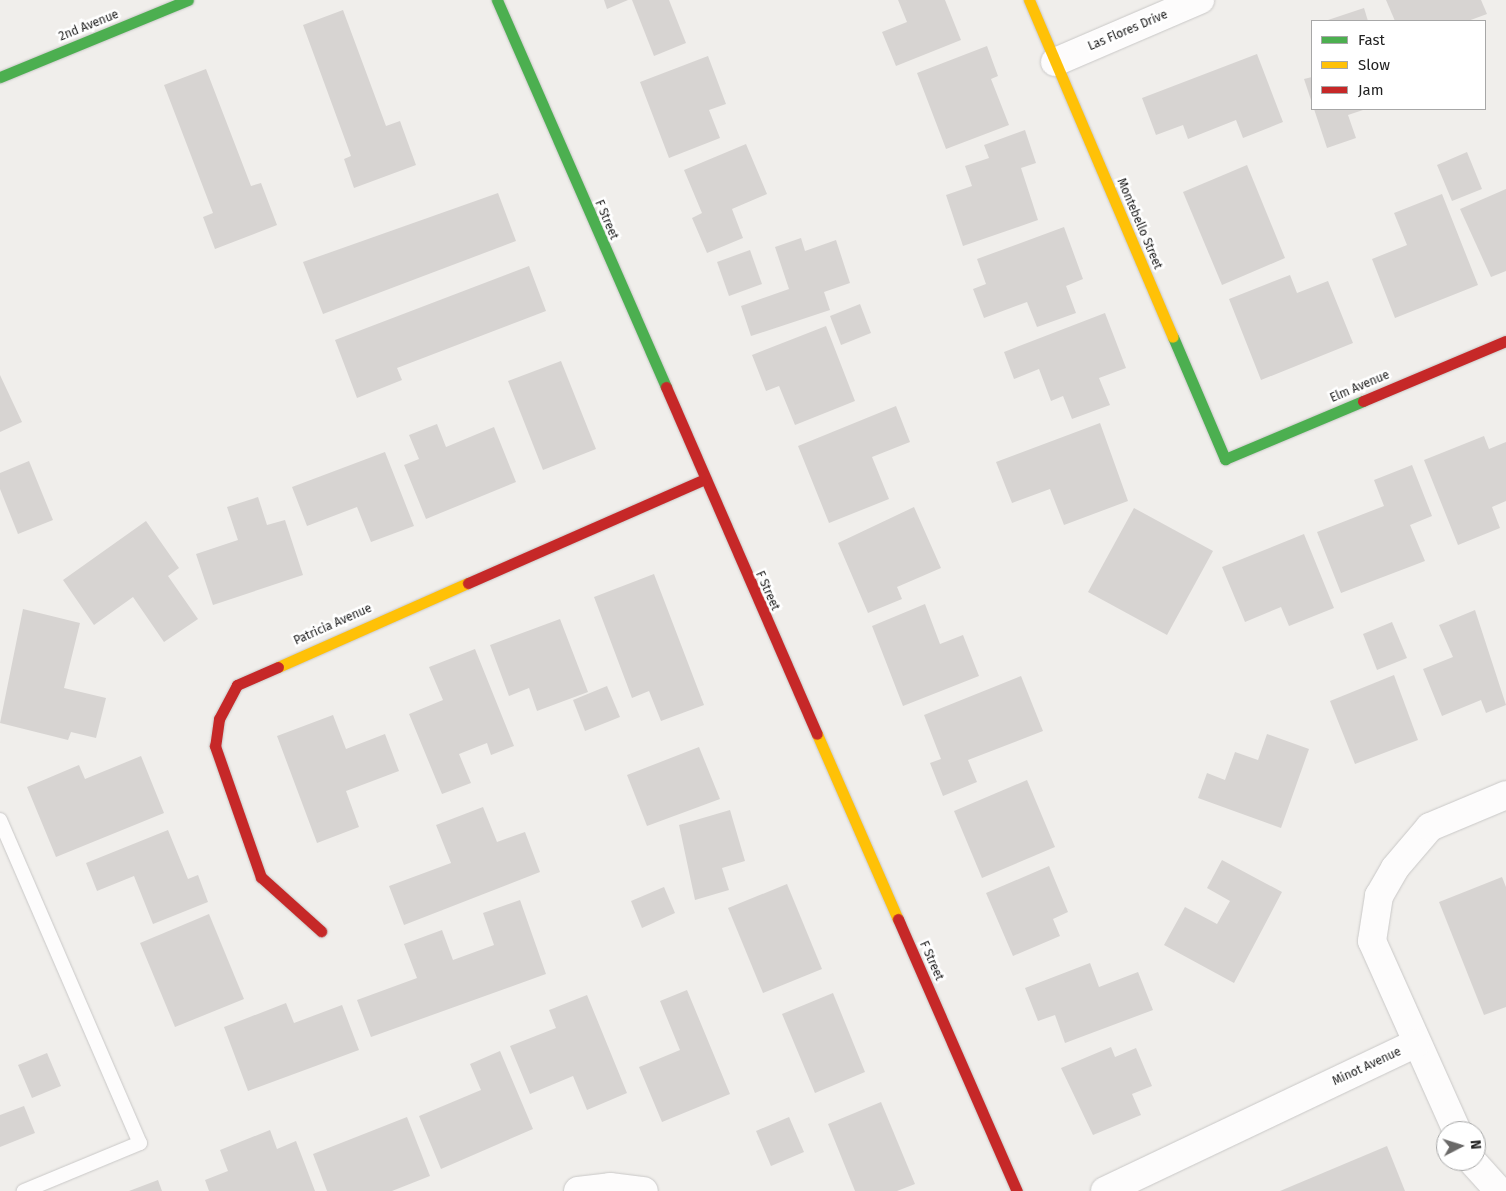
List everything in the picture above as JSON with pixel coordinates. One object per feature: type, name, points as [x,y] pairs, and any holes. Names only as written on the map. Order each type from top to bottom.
[{"type":"street","name":"2nd Avenue","points":[[0,76],[188,0]]},
{"type":"street","name":"F Street","points":[[497,0],[703,480],[1017,1191]]},
{"type":"street","name":"Montebello Street","points":[[1029,0],[1225,459]]},
{"type":"street","name":"Las Flores Drive","points":[[1055,62],[1200,0]]},
{"type":"street","name":"Elm Avenue","points":[[1225,459],[1506,341]]},
{"type":"street","name":"Patricia Avenue","points":[[320,931],[261,877],[220,769],[215,746],[219,718],[236,685],[703,480]]},
{"type":"street","name":"Minot Avenue","points":[[1105,1191],[1416,1043],[1372,941],[1379,896],[1395,868],[1430,827],[1506,795]]},
{"type":"street","points":[[1416,1043],[1452,1121]]},
{"type":"street","points":[[1481,1171],[1498,1191]]},
{"type":"street","points":[[578,1191],[610,1187],[644,1191]]},
{"type":"lane","points":[[0,820],[140,1143],[24,1191]]},
{"type":"building","points":[[604,0],[628,0],[607,9]]},
{"type":"building","points":[[632,0],[669,0],[686,43],[654,56]]},
{"type":"building","points":[[898,0],[945,0],[961,40],[896,66],[882,32],[907,22]]},
{"type":"building","points":[[1386,0],[1481,0],[1487,14],[1471,20],[1395,20]]},
{"type":"building","points":[[1364,8],[1368,20],[1328,20]]},
{"type":"building","points":[[343,10],[386,126],[400,121],[416,165],[354,188],[344,159],[351,156],[303,25]]},
{"type":"building","points":[[987,46],[998,76],[991,79],[1009,125],[946,149],[917,73]]},
{"type":"building","points":[[1257,54],[1283,122],[1243,138],[1236,120],[1188,139],[1183,125],[1156,135],[1142,98]]},
{"type":"building","points":[[708,56],[726,104],[709,110],[720,138],[669,158],[640,82]]},
{"type":"building","points":[[206,69],[251,186],[261,183],[277,225],[215,249],[203,217],[213,213],[164,85]]},
{"type":"building","points":[[1311,77],[1311,100],[1304,79]]},
{"type":"building","points":[[1314,110],[1363,110],[1348,115],[1356,138],[1327,148]]},
{"type":"building","points":[[1025,130],[1036,163],[1021,168],[1038,220],[963,246],[946,195],[972,186],[965,166],[989,158],[984,145]]},
{"type":"building","points":[[746,144],[767,194],[732,209],[743,238],[707,253],[692,218],[702,213],[684,170]]},
{"type":"building","points":[[1467,152],[1482,189],[1452,201],[1437,165]]},
{"type":"building","points":[[1247,165],[1285,258],[1222,285],[1183,192]]},
{"type":"building","points":[[1506,189],[1506,271],[1491,277],[1460,209]]},
{"type":"building","points":[[498,193],[516,241],[323,314],[303,262]]},
{"type":"building","points":[[1442,194],[1478,285],[1395,318],[1372,259],[1407,245],[1394,213]]},
{"type":"building","points":[[1064,227],[1083,279],[1066,286],[1076,313],[1037,327],[1027,302],[984,318],[973,289],[986,284],[977,259]]},
{"type":"building","points":[[801,238],[805,251],[836,240],[850,283],[824,292],[830,310],[751,336],[741,306],[789,289],[775,247]]},
{"type":"building","points":[[750,250],[762,284],[729,296],[717,262]]},
{"type":"building","points":[[529,266],[546,311],[397,368],[402,380],[357,398],[335,340]]},
{"type":"building","points":[[1290,275],[1297,293],[1328,281],[1353,343],[1261,380],[1229,299]]},
{"type":"building","points":[[860,304],[871,333],[841,345],[830,316]]},
{"type":"building","points":[[1105,313],[1126,368],[1099,378],[1110,405],[1072,419],[1063,396],[1051,401],[1039,369],[1014,379],[1004,352]]},
{"type":"building","points":[[826,326],[855,401],[795,425],[779,386],[766,391],[752,355]]},
{"type":"building","points":[[561,361],[596,449],[543,470],[508,381]]},
{"type":"building","points":[[0,375],[22,422],[0,432]]},
{"type":"building","points":[[896,406],[910,442],[872,457],[889,499],[829,523],[798,446]]},
{"type":"building","points":[[1100,423],[1128,501],[1064,525],[1050,489],[1012,503],[996,462]]},
{"type":"building","points":[[437,424],[446,447],[494,427],[516,482],[426,519],[404,465],[419,459],[409,435]]},
{"type":"building","points":[[1484,436],[1489,449],[1506,442],[1506,501],[1492,507],[1500,528],[1458,545],[1424,460]]},
{"type":"building","points":[[385,452],[414,526],[371,542],[357,507],[307,526],[292,487]]},
{"type":"building","points":[[29,461],[53,520],[18,534],[0,489],[0,473]]},
{"type":"building","points":[[1412,465],[1432,516],[1410,525],[1425,561],[1341,593],[1317,532],[1384,506],[1374,480]]},
{"type":"building","points":[[258,497],[267,525],[285,520],[303,575],[213,605],[196,554],[238,540],[227,507]]},
{"type":"building","points":[[914,507],[941,568],[897,587],[902,599],[868,613],[838,543]]},
{"type":"building","points":[[1134,508],[1213,551],[1167,635],[1088,592]]},
{"type":"building","points":[[146,521],[179,568],[168,576],[198,619],[164,642],[133,597],[94,625],[63,580]]},
{"type":"building","points":[[1304,534],[1334,608],[1289,626],[1281,607],[1245,622],[1222,567]]},
{"type":"building","points":[[654,574],[704,705],[661,721],[649,691],[632,698],[594,597]]},
{"type":"building","points":[[925,604],[940,644],[963,635],[979,676],[903,706],[872,626]]},
{"type":"building","points":[[23,609],[80,623],[64,688],[106,698],[96,738],[71,732],[68,740],[0,723]]},
{"type":"building","points":[[1475,610],[1506,705],[1486,713],[1481,700],[1442,716],[1423,669],[1453,657],[1439,625]]},
{"type":"building","points":[[560,619],[588,692],[537,711],[529,688],[509,696],[490,645]]},
{"type":"building","points":[[1392,622],[1407,658],[1377,670],[1363,634]]},
{"type":"building","points":[[475,649],[514,746],[491,755],[487,743],[459,754],[471,783],[442,794],[409,714],[443,700],[429,667]]},
{"type":"building","points":[[1394,675],[1418,740],[1355,764],[1330,701]]},
{"type":"building","points":[[1021,676],[1043,731],[968,760],[977,782],[943,796],[930,763],[941,759],[924,715]]},
{"type":"building","points":[[607,686],[620,717],[585,731],[573,700]]},
{"type":"building","points":[[333,715],[346,749],[385,734],[399,771],[346,791],[359,827],[317,843],[277,736]]},
{"type":"building","points":[[1267,734],[1309,749],[1281,828],[1198,798],[1207,773],[1225,780],[1235,752],[1258,760]]},
{"type":"building","points":[[699,747],[720,799],[647,826],[627,775]]},
{"type":"building","points":[[141,756],[164,813],[56,857],[27,787],[79,765],[85,779]]},
{"type":"building","points":[[1027,780],[1055,847],[982,878],[954,811]]},
{"type":"building","points":[[483,807],[497,842],[525,832],[540,872],[404,925],[389,886],[451,863],[436,825]]},
{"type":"building","points":[[730,810],[745,861],[722,868],[729,890],[695,900],[679,825]]},
{"type":"building","points":[[168,830],[188,879],[198,875],[208,902],[153,924],[134,876],[97,891],[86,863]]},
{"type":"building","points":[[1222,860],[1282,892],[1234,983],[1164,945],[1185,907],[1217,924],[1230,901],[1207,888]]},
{"type":"building","points":[[1049,866],[1068,912],[1053,919],[1060,936],[1013,956],[986,893]]},
{"type":"building","points":[[1502,877],[1506,887],[1506,1007],[1484,1015],[1439,902]]},
{"type":"building","points":[[787,884],[822,969],[763,993],[728,908]]},
{"type":"building","points":[[664,887],[675,913],[642,928],[631,901]]},
{"type":"building","points":[[520,900],[546,974],[371,1037],[357,1000],[417,978],[404,944],[442,930],[453,960],[494,945],[483,913]]},
{"type":"building","points":[[209,914],[244,999],[175,1027],[140,943]]},
{"type":"building","points":[[1090,963],[1099,987],[1138,972],[1153,1010],[1065,1043],[1055,1015],[1038,1021],[1025,988]]},
{"type":"building","points":[[687,990],[730,1094],[662,1122],[639,1067],[680,1050],[660,1001]]},
{"type":"building","points":[[833,993],[865,1072],[815,1093],[782,1014]]},
{"type":"building","points":[[587,995],[627,1093],[587,1110],[573,1076],[530,1094],[510,1046],[556,1028],[549,1010]]},
{"type":"building","points":[[286,1003],[294,1023],[342,1005],[359,1050],[248,1091],[224,1027]]},
{"type":"building","points":[[1111,1047],[1115,1057],[1136,1048],[1152,1086],[1132,1094],[1141,1115],[1093,1135],[1061,1068]]},
{"type":"building","points":[[500,1051],[533,1129],[441,1169],[419,1116],[481,1090],[470,1064]]},
{"type":"building","points":[[47,1053],[61,1086],[32,1098],[18,1065]]},
{"type":"building","points":[[881,1102],[915,1184],[897,1191],[855,1191],[828,1124]]},
{"type":"building","points":[[24,1106],[35,1133],[0,1147],[0,1115]]},
{"type":"building","points":[[407,1117],[430,1176],[392,1191],[327,1191],[313,1154]]},
{"type":"building","points":[[789,1117],[804,1152],[771,1166],[756,1131]]},
{"type":"building","points":[[270,1130],[277,1149],[296,1141],[315,1191],[209,1191],[205,1180],[228,1171],[220,1150]]},
{"type":"building","points":[[1387,1146],[1405,1191],[1280,1191]]},
{"type":"building","points":[[158,1180],[162,1191],[129,1191]]},
{"type":"traffic: fast","points":[[0,77],[188,0]]},
{"type":"traffic: fast","points":[[497,0],[666,387]]},
{"type":"traffic: fast","points":[[1173,337],[1225,459],[1363,401]]},
{"type":"traffic: slow","points":[[1029,0],[1173,337]]},
{"type":"traffic: slow","points":[[278,667],[468,583]]},
{"type":"traffic: slow","points":[[817,734],[898,919]]},
{"type":"traffic: jam","points":[[1363,401],[1506,341]]},
{"type":"traffic: jam","points":[[666,387],[817,734]]},
{"type":"traffic: jam","points":[[468,583],[703,480]]},
{"type":"traffic: jam","points":[[278,667],[237,685],[219,719],[215,746],[261,877],[321,931]]},
{"type":"traffic: jam","points":[[898,919],[1017,1191]]}]
